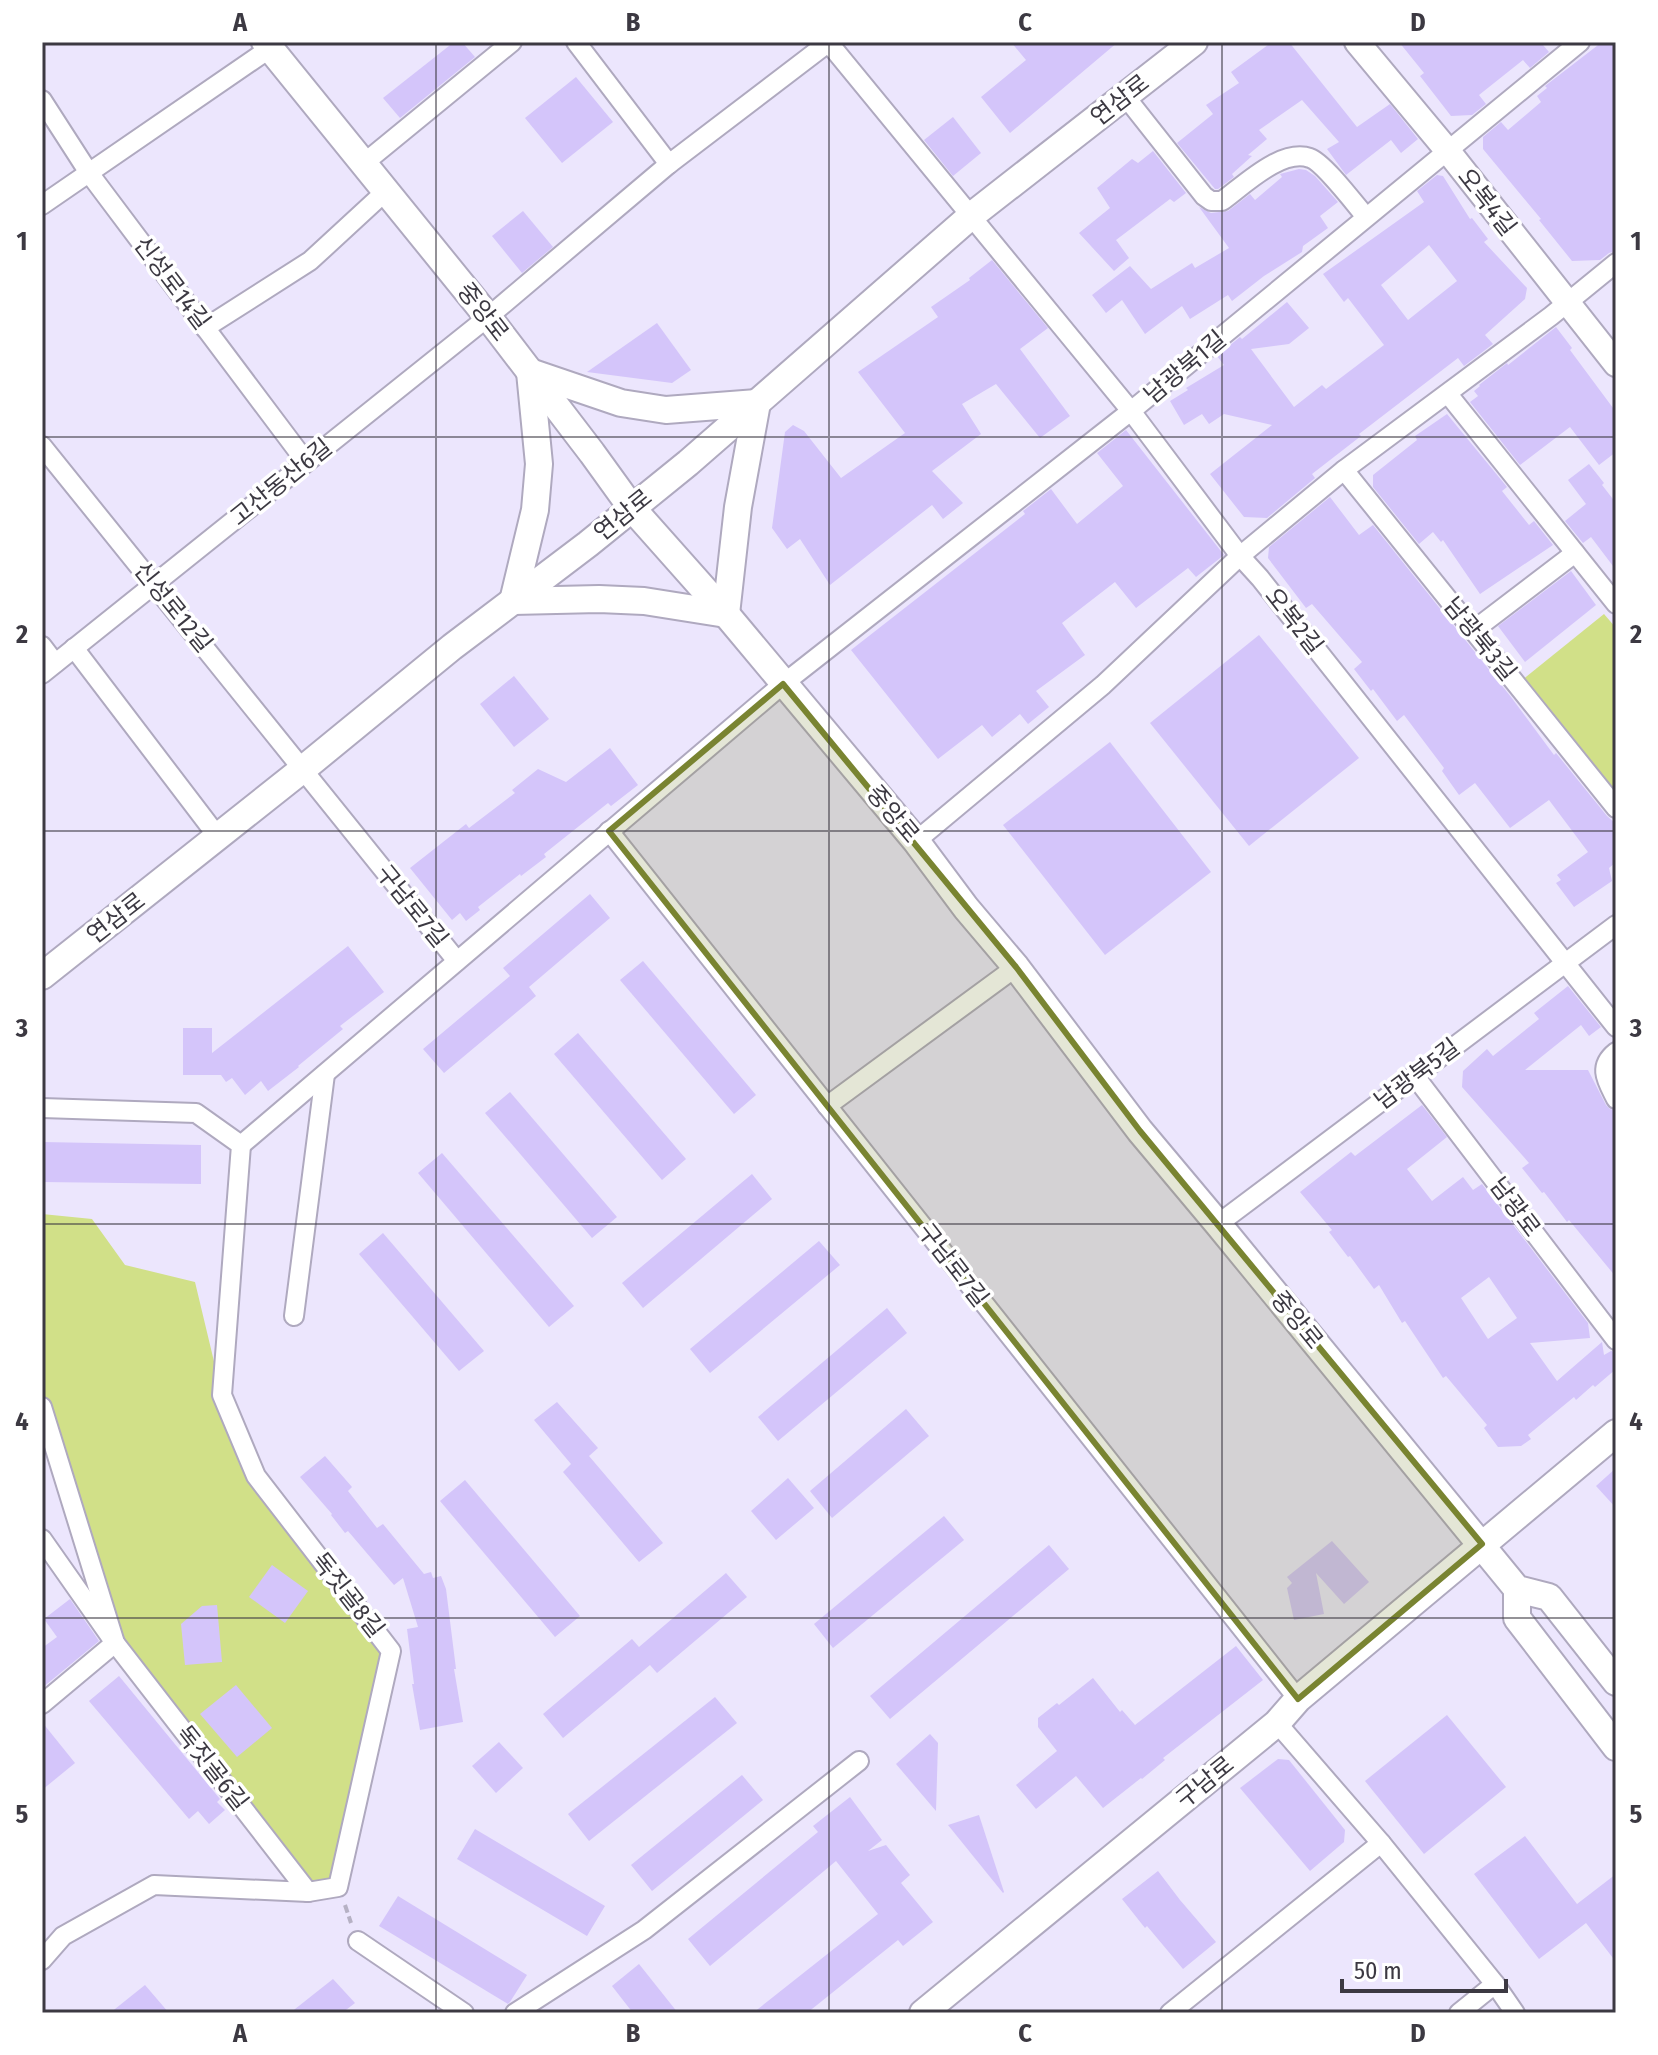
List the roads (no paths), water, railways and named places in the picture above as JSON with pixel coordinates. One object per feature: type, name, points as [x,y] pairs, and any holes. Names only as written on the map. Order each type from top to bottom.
[{"type":"main road","name":"연삼로","points":[[42,976],[452,647],[688,463],[971,216],[1194,42]]},
{"type":"main road","name":"중앙로","points":[[267,45],[488,317],[631,507],[726,614],[916,841],[1140,1131],[1482,1544],[1517,1589],[1517,1618],[1616,1747]]},
{"type":"main road","points":[[530,372],[621,403],[666,410],[757,403],[738,507],[726,614],[644,601],[513,601],[535,510],[539,464],[530,372]]},
{"type":"main road","points":[[1482,1544],[1616,1433]]},
{"type":"main road","name":"구남로","points":[[923,2013],[1277,1723],[1298,1699],[1482,1544]]},
{"type":"main road","points":[[1517,1589],[1549,1597],[1616,1682]]},
{"type":"street","points":[[363,164],[512,42]]},
{"type":"street","points":[[576,42],[669,164]]},
{"type":"street","name":"고산동산6길","points":[[49,668],[488,317],[669,164],[828,42]]},
{"type":"street","name":"오복2길","points":[[828,42],[1131,411],[1240,556],[1616,1027]]},
{"type":"street","name":"오복4길","points":[[1357,42],[1447,150],[1616,364]]},
{"type":"street","name":"남광북1길","points":[[783,684],[1131,411],[1580,42]]},
{"type":"street","points":[[42,205],[267,45]]},
{"type":"street","points":[[1125,96],[1211,201],[1222,201],[1278,161],[1310,158],[1320,164],[1366,217]]},
{"type":"street","name":"신성로14길","points":[[42,100],[89,173],[306,462]]},
{"type":"street","points":[[205,328],[310,261],[386,191]]},
{"type":"street","points":[[916,841],[1103,685],[1240,556],[1344,470],[1448,394],[1616,263]]},
{"type":"street","points":[[1448,394],[1616,604]]},
{"type":"street","name":"신성로12길","points":[[42,446],[303,769]]},
{"type":"street","name":"남광북3길","points":[[1344,470],[1616,808]]},
{"type":"street","points":[[1474,630],[1575,553]]},
{"type":"street","points":[[42,646],[49,668]]},
{"type":"street","points":[[74,648],[218,837]]},
{"type":"street","name":"구남로7길","points":[[303,769],[457,961],[783,684]]},
{"type":"street","name":"구남로7길","points":[[609,831],[1298,1699]]},
{"type":"street","name":"남광북5길","points":[[1218,1224],[1616,925]]},
{"type":"street","points":[[42,1108],[196,1113],[241,1145],[457,961]]},
{"type":"street","points":[[827,1106],[1016,967]]},
{"type":"street","points":[[1616,1052],[1608,1058],[1604,1071],[1616,1099]]},
{"type":"street","points":[[294,1316],[325,1074]]},
{"type":"street","name":"남광로","points":[[1414,1075],[1616,1340]]},
{"type":"street","name":"독짓골8길","points":[[241,1145],[222,1395],[256,1476],[391,1651],[338,1887],[308,1892]]},
{"type":"street","name":"독짓골6길","points":[[42,1407],[115,1643]]},
{"type":"street","name":"독짓골6길","points":[[42,1539],[115,1643],[308,1892]]},
{"type":"street","points":[[42,1704],[115,1643]]},
{"type":"street","points":[[1277,1723],[1381,1843],[1515,2013]]},
{"type":"street","points":[[515,2013],[644,1930],[859,1761]]},
{"type":"street","points":[[1170,2013],[1381,1843]]},
{"type":"street","points":[[42,1960],[63,1936],[154,1885],[308,1892]]},
{"type":"street","points":[[358,1941],[464,2013]]},
{"type":"street","points":[[1459,2013],[1495,1984]]}]
